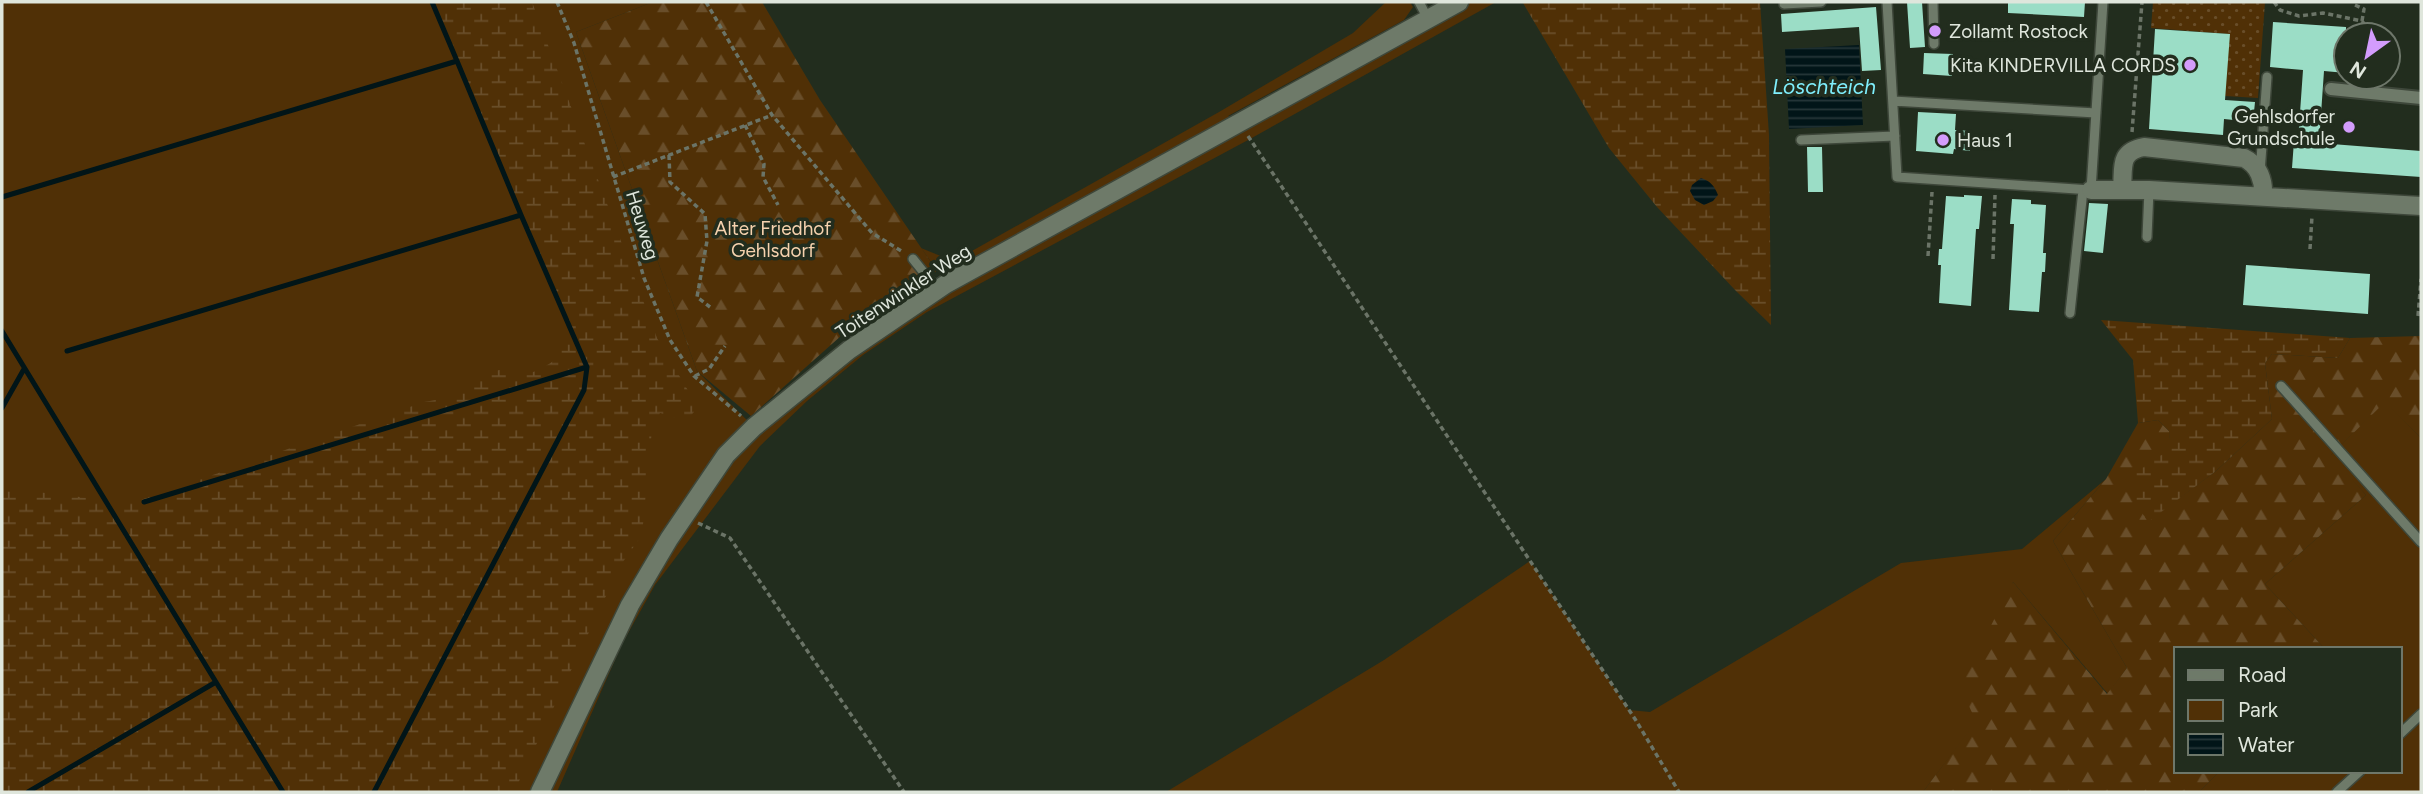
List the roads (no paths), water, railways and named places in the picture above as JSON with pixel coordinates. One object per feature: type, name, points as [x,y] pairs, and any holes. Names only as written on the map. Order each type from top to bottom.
[{"type":"street","name":"Toitenwinkler Weg","points":[[540,792],[630,605],[684,516],[726,455],[754,427],[849,350],[937,289],[1459,2]]},
{"type":"street","points":[[2331,89],[2421,98]]},
{"type":"street","points":[[2122,189],[2126,154],[2131,149],[2144,147],[2236,156],[2252,162],[2260,174],[2263,196]]},
{"type":"street","points":[[2087,190],[2150,190],[2421,206]]},
{"type":"lane","points":[[1419,2],[1428,19]]},
{"type":"lane","points":[[1784,4],[1821,2]]},
{"type":"lane","points":[[1887,2],[1897,177],[2087,190]]},
{"type":"lane","points":[[1933,2],[1934,44]]},
{"type":"lane","points":[[2070,313],[2096,113],[2103,2]]},
{"type":"lane","points":[[2260,174],[2267,77]]},
{"type":"lane","points":[[1893,101],[2096,113]]},
{"type":"lane","points":[[1801,140],[1895,136]]},
{"type":"lane","points":[[2147,237],[2150,190]]},
{"type":"lane","points":[[913,259],[937,289]]},
{"type":"lane","points":[[2281,386],[2421,542]]},
{"type":"lane","points":[[2402,732],[2421,714]]},
{"type":"lane","points":[[2337,792],[2358,773]]},
{"type":"water","name":"Löschteich","points":[[1859,45],[1863,125],[1789,129],[1785,49]]},
{"type":"water","points":[[1701,178],[1711,184],[1718,195],[1704,205],[1695,200],[1690,191],[1692,185]]},
{"type":"waterway","points":[[2,197],[457,61],[432,2]]},
{"type":"waterway","points":[[67,351],[521,215],[457,61]]},
{"type":"waterway","points":[[144,502],[587,367],[521,215]]},
{"type":"waterway","points":[[2,331],[283,792]]},
{"type":"waterway","points":[[374,792],[584,390],[587,367]]},
{"type":"waterway","points":[[2,408],[24,369]]},
{"type":"waterway","points":[[28,792],[216,682]]},
{"type":"place","name":"Zollamt Rostock","points":[[1935,31]]},
{"type":"place","name":"Kita KINDERVILLA CORDS","points":[[2190,65]]},
{"type":"place","name":"Gehlsdorfer Grundschule","points":[[2349,127]]},
{"type":"place","name":"Haus 1","points":[[1943,140]]},
{"type":"park label","name":"Alter Friedhof Gehlsdorf","points":[[773,239]]}]
